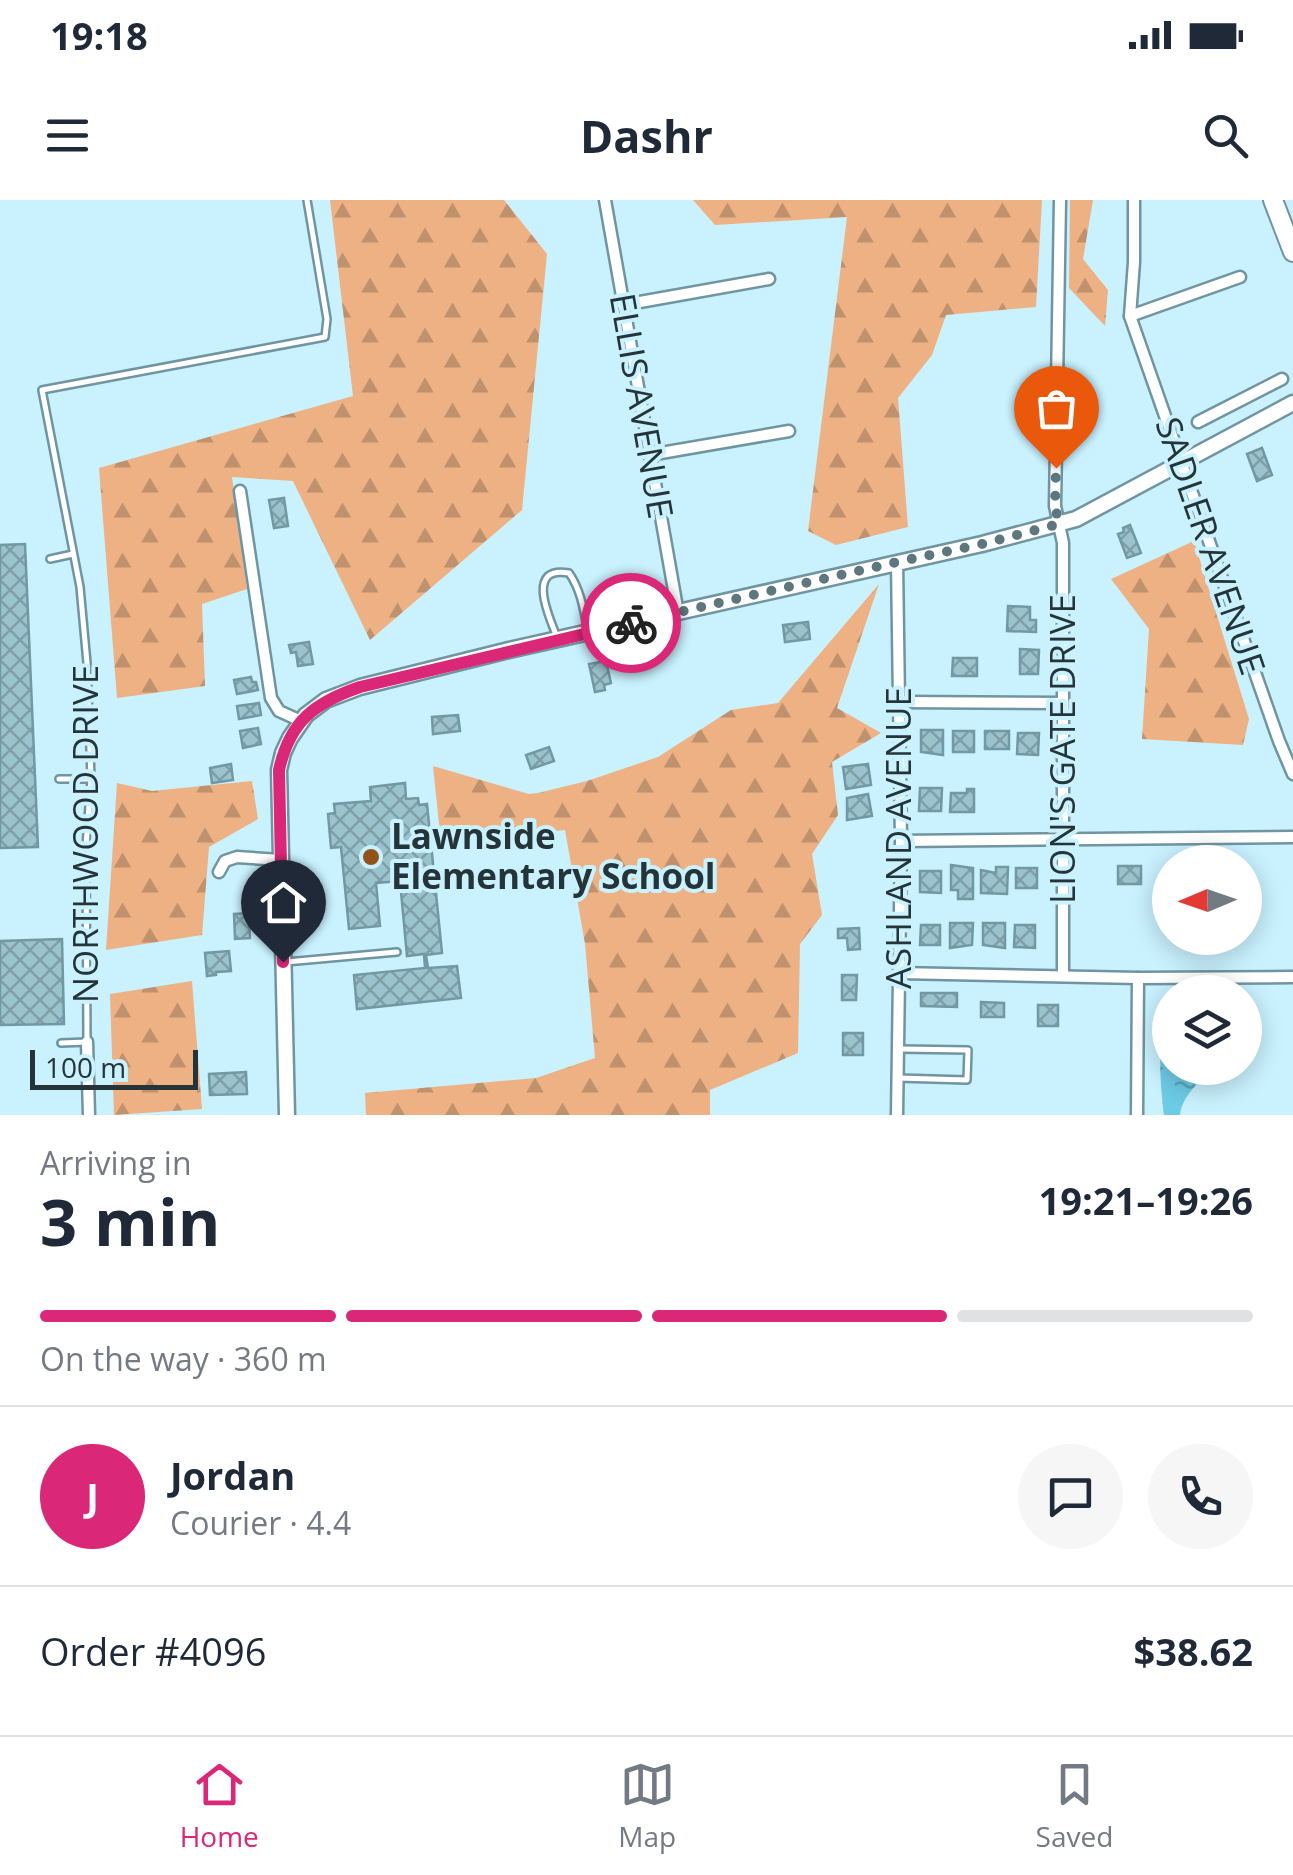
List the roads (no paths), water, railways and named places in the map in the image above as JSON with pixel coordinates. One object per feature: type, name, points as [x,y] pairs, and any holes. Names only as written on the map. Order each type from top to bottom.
[{"type":"main road","points":[[1273,200],[1293,252]]},
{"type":"street","name":"ELLIS AVENUE","points":[[604,200],[678,612]]},
{"type":"street","name":"LION'S GATE DRIVE","points":[[1060,200],[1055,506],[1064,543],[1063,975]]},
{"type":"street","points":[[1134,200],[1130,316],[1240,277]]},
{"type":"street","points":[[622,304],[769,279]]},
{"type":"street","name":"SADLER AVENUE","points":[[1130,316],[1293,774]]},
{"type":"street","points":[[1198,422],[1282,379]]},
{"type":"street","points":[[1242,400],[1255,423]]},
{"type":"street","points":[[287,1115],[279,770],[283,752],[301,721],[326,700],[360,687],[1059,524],[1293,403]]},
{"type":"street","points":[[649,454],[790,432]]},
{"type":"street","points":[[240,492],[272,698],[278,711],[301,721]]},
{"type":"street","name":"ASHLAND AVENUE","points":[[897,562],[901,841],[898,1115]]},
{"type":"street","points":[[900,702],[1063,704]]},
{"type":"street","points":[[901,841],[1293,838]]},
{"type":"street","points":[[220,872],[225,860],[237,857],[280,860]]},
{"type":"street","points":[[899,973],[1293,977]]},
{"type":"street","points":[[1137,1115],[1138,978]]},
{"type":"street","name":"NORTHWOOD DRIVE","points":[[87,1042],[89,1115]]},
{"type":"lane","name":"NORTHWOOD DRIVE","points":[[87,1042],[87,662],[80,587],[42,390],[324,336],[327,318],[308,200]]},
{"type":"lane","points":[[50,559],[72,554]]},
{"type":"lane","points":[[558,640],[542,592],[550,576],[560,572],[570,573],[574,578],[588,633]]},
{"type":"lane","points":[[59,778],[90,779]]},
{"type":"lane","points":[[283,962],[397,952]]},
{"type":"lane","points":[[61,1043],[87,1042]]},
{"type":"lane","points":[[898,1049],[968,1050],[968,1080],[898,1078]]},
{"type":"water","points":[[1161,1085],[1196,1085],[1180,1115],[1164,1115]]},
{"type":"place","name":"Lawnside Elementary School","points":[[371,857]]}]
